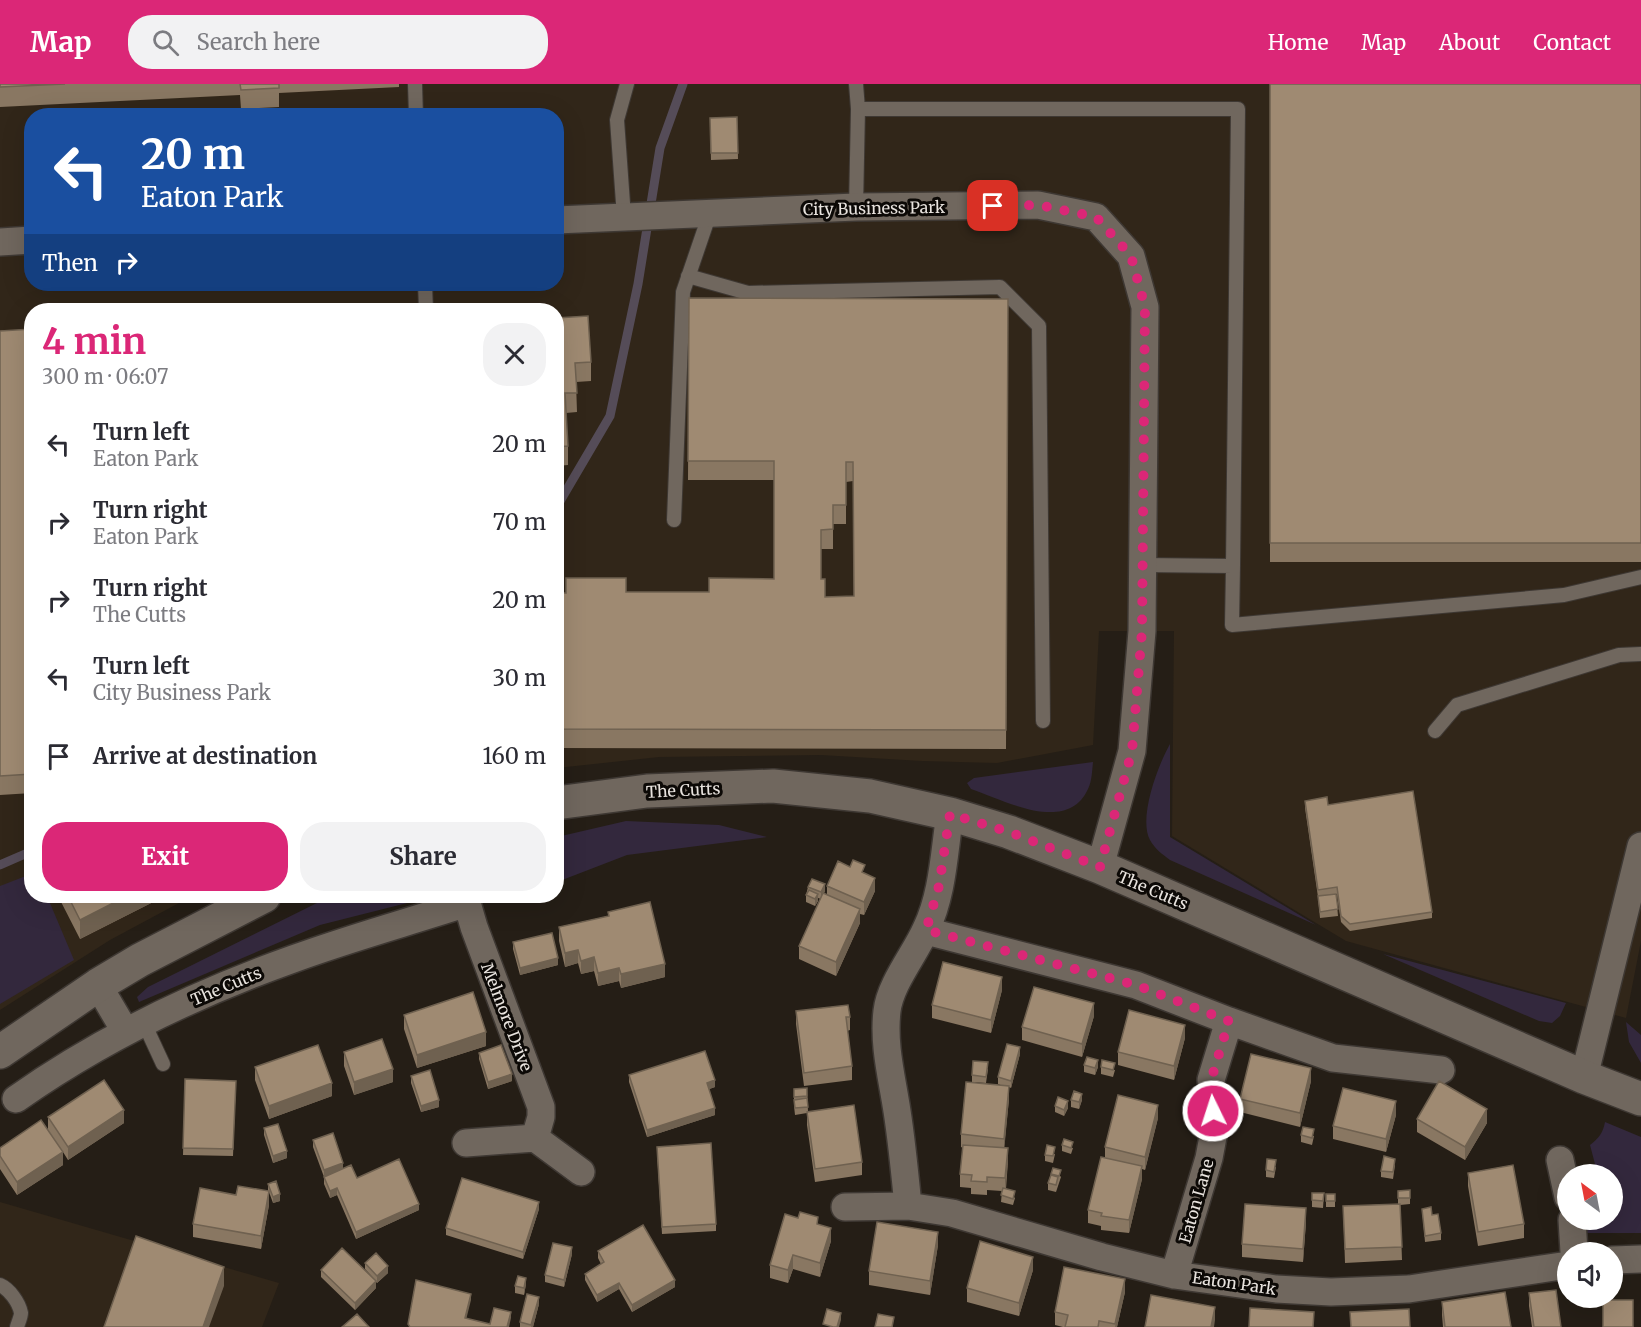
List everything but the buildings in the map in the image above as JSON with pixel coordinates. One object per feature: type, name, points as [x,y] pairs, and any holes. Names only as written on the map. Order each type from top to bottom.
[{"type":"street","name":"City Business Park","points":[[564,220],[856,207],[1038,205],[1096,217],[1131,256],[1145,307],[1142,631],[1132,751],[1100,867]]},
{"type":"street","points":[[0,242],[24,240]]},
{"type":"street","name":"The Cutts","points":[[564,802],[647,791],[773,786],[870,796],[950,814],[1009,832],[1100,867],[1584,1077],[1641,1099]]},
{"type":"street","points":[[908,1206],[887,1053],[887,1010],[901,973],[926,930],[939,886],[950,814]]},
{"type":"street","points":[[1584,1077],[1634,904],[1641,846]]},
{"type":"street","points":[[0,1052],[98,985],[140,960],[250,903]]},
{"type":"street","name":"The Cutts","points":[[16,1099],[65,1066],[134,1027],[290,960],[454,903]]},
{"type":"street","name":"Melmore Drive","points":[[467,903],[541,1107],[541,1118],[535,1138]]},
{"type":"street","points":[[926,930],[1136,985],[1333,1058],[1441,1070]]},
{"type":"street","points":[[98,985],[134,1027]]},
{"type":"street","name":"Eaton Lane","points":[[1174,1275],[1209,1158],[1215,1126],[1211,1080],[1229,1021]]},
{"type":"street","points":[[466,1143],[535,1138],[581,1172]]},
{"type":"street","points":[[1560,1160],[1561,1164]]},
{"type":"street","name":"Eaton Park","points":[[845,1208],[908,1206],[952,1213],[1102,1257],[1174,1275],[1276,1289],[1331,1292],[1409,1289],[1557,1267]]},
{"type":"street","points":[[1623,1260],[1641,1259]]},
{"type":"lane","points":[[415,84],[416,108]]},
{"type":"lane","points":[[627,84],[617,120],[631,216]]},
{"type":"lane","points":[[856,84],[858,109],[856,207]]},
{"type":"lane","points":[[858,109],[1238,109],[1232,625],[1564,596],[1641,577]]},
{"type":"lane","points":[[674,520],[683,292],[710,213]]},
{"type":"lane","points":[[688,276],[748,292],[1000,287],[1039,326],[1043,721]]},
{"type":"lane","points":[[1143,565],[1233,566]]},
{"type":"lane","points":[[1435,731],[1457,705],[1619,655],[1641,654]]},
{"type":"lane","points":[[134,1027],[163,1064]]},
{"type":"lane","points":[[0,1286],[4,1287],[17,1302],[21,1314],[17,1327]]},
{"type":"shaded area","points":[[0,84],[1641,84],[1641,941],[1626,1018],[1346,941],[1172,836],[1174,631],[1099,631],[1093,745],[997,763],[821,755],[659,757],[564,767],[564,303],[24,303],[24,903],[179,903],[110,940],[0,1010]]},
{"type":"shaded area","points":[[1170,744],[1170,837],[1316,925],[1170,860],[1154,846],[1147,830],[1148,805],[1155,778]]},
{"type":"shaded area","points":[[1093,762],[1088,789],[1078,803],[1066,810],[1050,812],[1017,806],[971,789],[967,783],[974,778]]},
{"type":"shaded area","points":[[626,821],[719,825],[767,837],[627,855],[564,879],[564,835]]},
{"type":"shaded area","points":[[24,877],[24,903],[50,903],[74,960],[0,1004],[0,886]]},
{"type":"shaded area","points":[[317,903],[407,903],[320,925],[139,1002],[137,997],[148,987]]},
{"type":"shaded area","points":[[1383,954],[1566,1003],[1560,1016],[1552,1023],[1539,1021]]},
{"type":"shaded area","points":[[1626,1022],[1641,1035],[1641,1063],[1629,1042]]},
{"type":"shaded area","points":[[1605,1122],[1641,1137],[1641,1233],[1586,1233],[1586,1230],[1623,1230],[1623,1164],[1595,1164],[1590,1145],[1603,1129]]},
{"type":"shaded area","points":[[0,1202],[279,1283],[262,1327],[0,1327]]},
{"type":"waterway","points":[[564,494],[610,416],[638,284],[660,148],[683,84]]},
{"type":"waterway","points":[[0,865],[24,854]]},
{"type":"route","points":[[993,206],[1038,205],[1096,217],[1131,256],[1145,307],[1142,631],[1132,751],[1100,867],[1009,832],[950,814],[939,886],[926,930],[1136,985],[1229,1021],[1211,1080],[1213,1111]]}]
